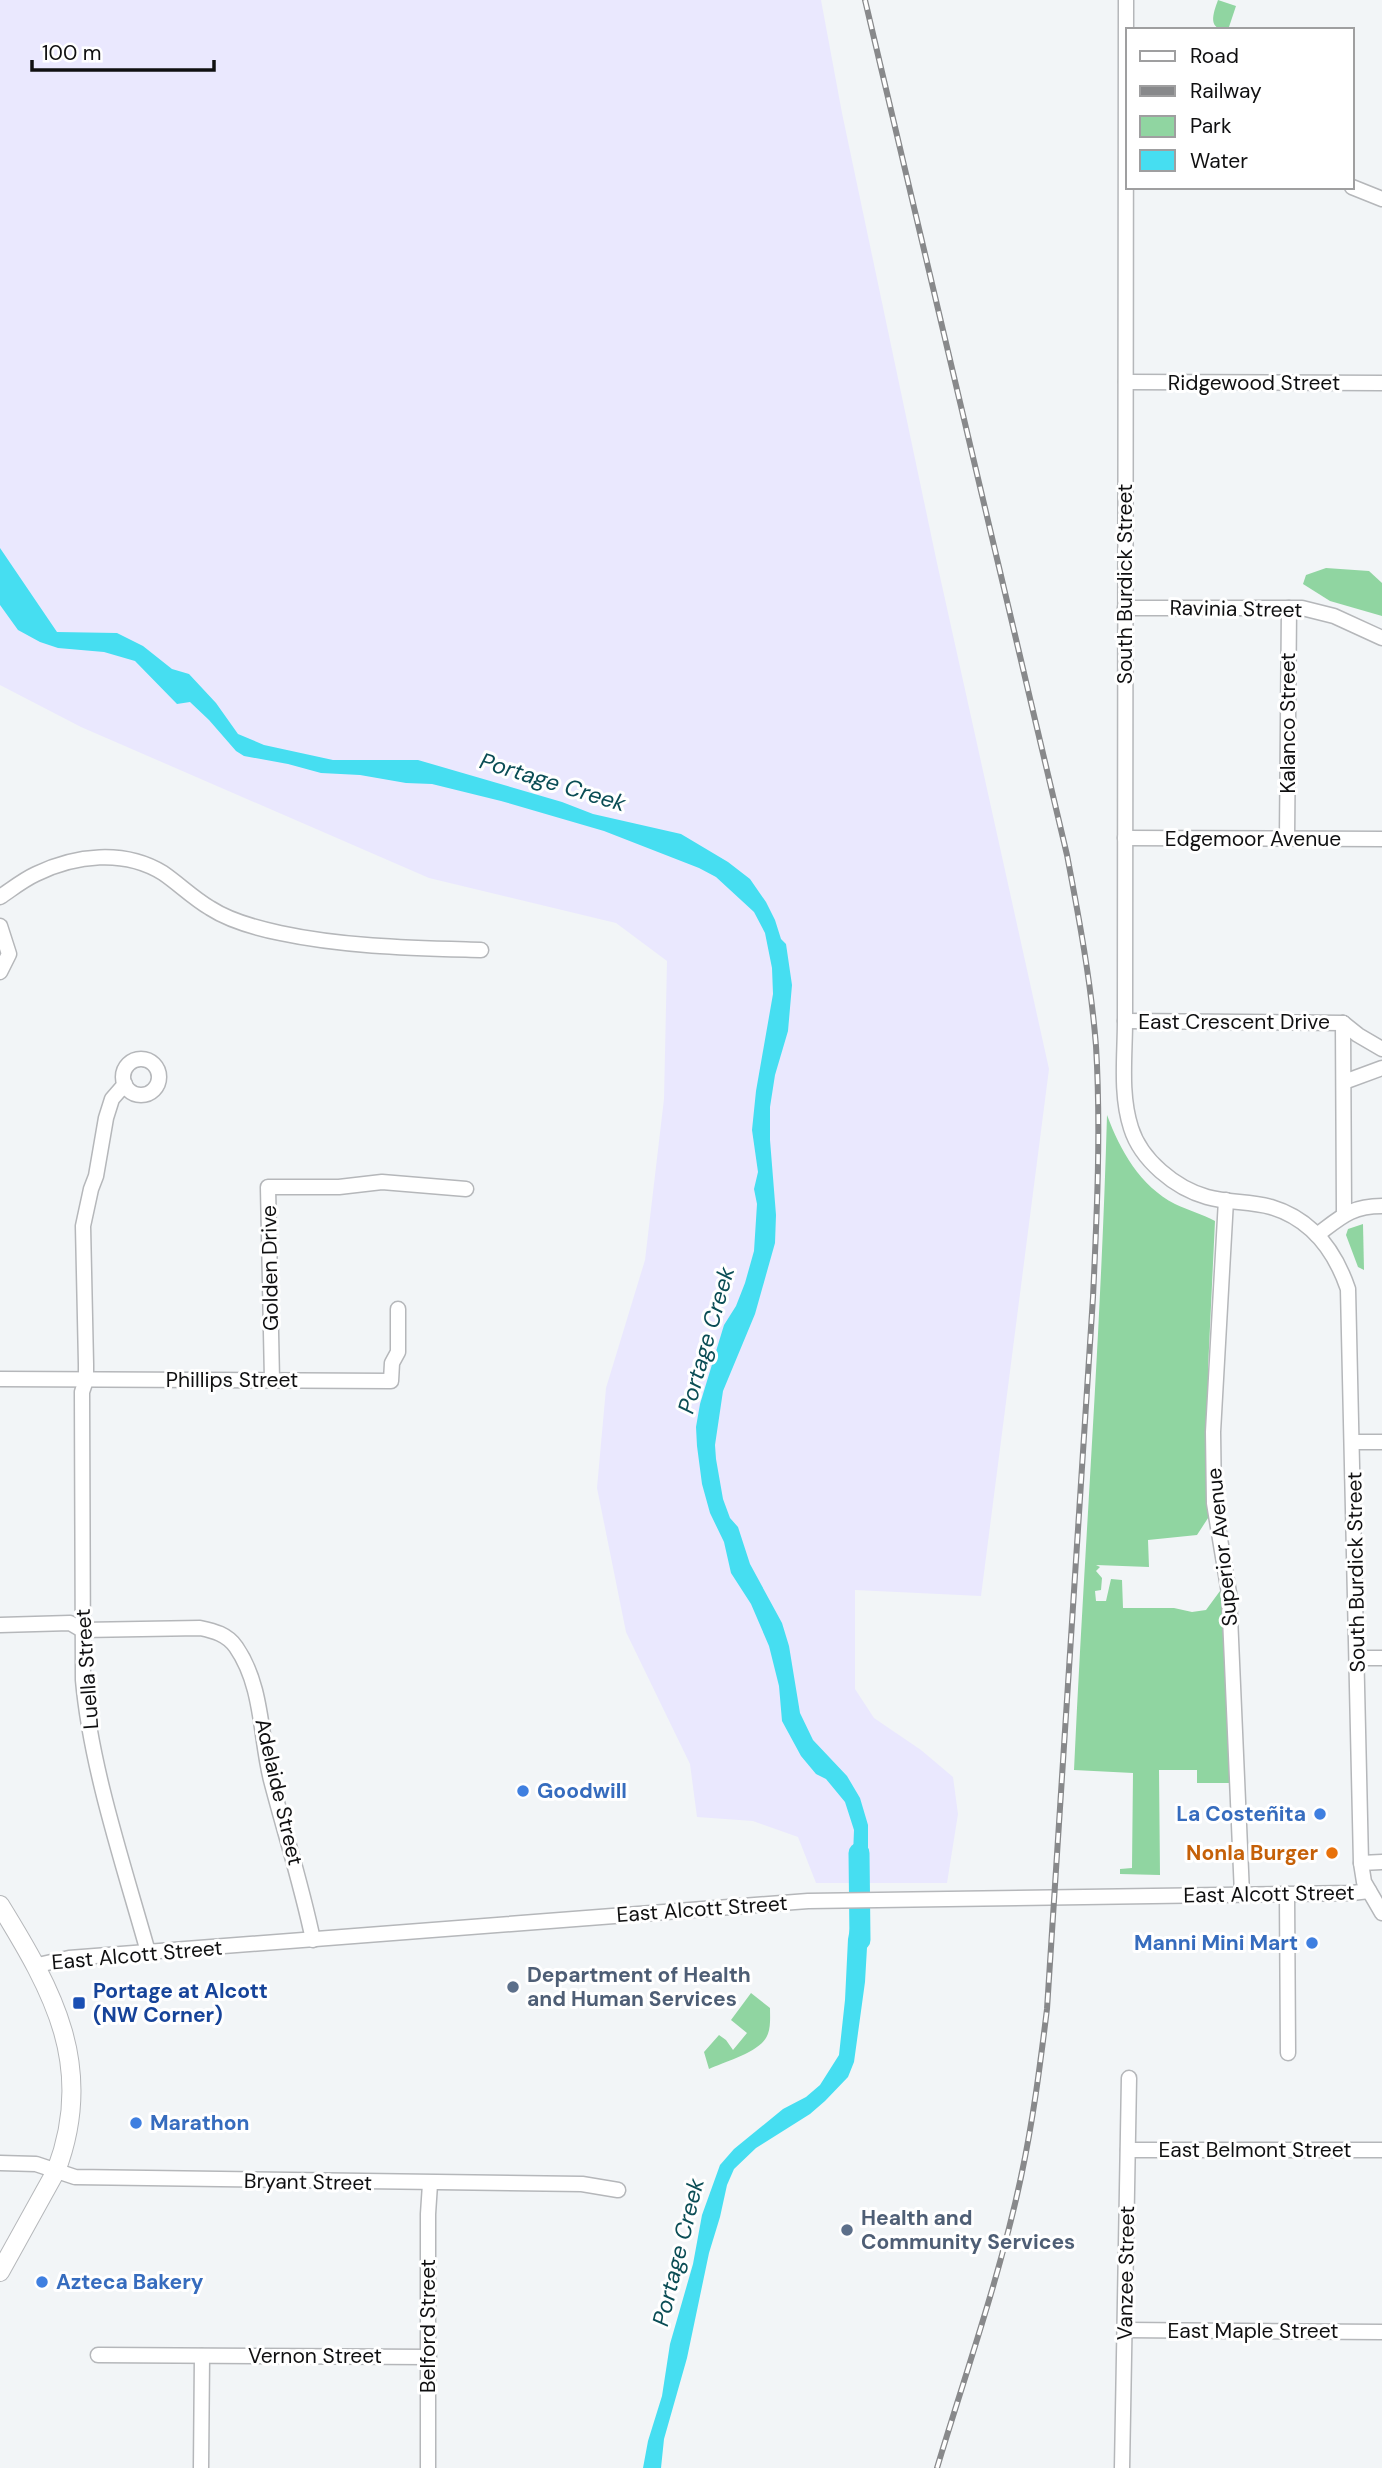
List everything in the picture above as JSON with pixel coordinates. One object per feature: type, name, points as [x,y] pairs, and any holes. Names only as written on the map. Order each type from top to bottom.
[{"type":"main road","points":[[0,1905],[38,1965],[52,1996],[65,2035],[72,2106],[57,2171],[0,2272]]},
{"type":"street","name":"South Burdick Street","points":[[1126,0],[1125,1097],[1133,1135],[1151,1160],[1181,1186],[1208,1197],[1258,1204],[1281,1211],[1300,1221],[1332,1251],[1348,1289],[1361,1863],[1364,1882],[1382,1913]]},
{"type":"street","points":[[1354,188],[1382,199]]},
{"type":"street","name":"Ridgewood Street","points":[[1126,382],[1382,383]]},
{"type":"street","name":"Ravinia Street","points":[[1125,608],[1316,610],[1382,638]]},
{"type":"street","name":"Kalanco Street","points":[[1287,839],[1289,608]]},
{"type":"street","name":"Edgemoor Avenue","points":[[1125,838],[1382,839]]},
{"type":"street","points":[[0,897],[33,875],[49,868],[93,857],[117,857],[146,864],[163,873],[211,909],[239,922],[280,933],[388,947],[481,950]]},
{"type":"street","points":[[0,926],[9,954],[0,972]]},
{"type":"street","name":"East Crescent Drive","points":[[1125,1021],[1343,1023]]},
{"type":"street","points":[[1343,1023],[1382,1049]]},
{"type":"street","points":[[1343,1023],[1344,1213]]},
{"type":"street","points":[[1344,1082],[1382,1068]]},
{"type":"street","points":[[86,1380],[83,1226],[96,1176],[106,1118],[112,1099],[125,1084]]},
{"type":"street","name":"Golden Drive","points":[[272,1380],[268,1187],[338,1187],[382,1182],[466,1189]]},
{"type":"street","name":"Superior Avenue","points":[[1226,1200],[1213,1432],[1214,1503],[1229,1593],[1242,1894]]},
{"type":"street","points":[[1317,1235],[1344,1213],[1363,1206],[1382,1206]]},
{"type":"street","name":"Phillips Street","points":[[0,1379],[391,1381],[392,1363],[398,1352],[398,1309]]},
{"type":"street","name":"Luella Street","points":[[86,1380],[82,1392],[83,1680],[88,1724],[148,1952]]},
{"type":"street","points":[[1353,1442],[1382,1442]]},
{"type":"street","points":[[0,1625],[70,1623],[82,1630]]},
{"type":"street","name":"Adelaide Street","points":[[82,1630],[200,1628],[228,1638],[236,1647],[256,1690],[264,1748],[313,1940]]},
{"type":"street","points":[[1358,1658],[1382,1658]]},
{"type":"street","points":[[1361,1863],[1382,1863]]},
{"type":"street","name":"East Alcott Street","points":[[38,1965],[69,1958],[597,1916],[850,1899],[1056,1899],[1369,1891]]},
{"type":"street","points":[[1287,1894],[1288,2053]]},
{"type":"street","name":"Vanzee Street","points":[[1122,2468],[1129,2078]]},
{"type":"street","name":"East Belmont Street","points":[[1128,2150],[1382,2150]]},
{"type":"street","name":"Bryant Street","points":[[0,2163],[36,2164],[75,2178],[582,2184],[618,2190]]},
{"type":"street","name":"Belford Street","points":[[428,2468],[430,2184]]},
{"type":"street","name":"East Maple Street","points":[[1125,2330],[1382,2332]]},
{"type":"street","name":"Vernon Street","points":[[98,2355],[429,2357]]},
{"type":"street","points":[[201,2468],[202,2356]]},
{"type":"shaded area","points":[[0,0],[821,0],[842,113],[937,563],[1049,1069],[981,1596],[855,1590],[855,1689],[874,1718],[921,1750],[953,1777],[958,1814],[947,1883],[816,1883],[798,1837],[753,1821],[697,1817],[690,1764],[626,1632],[597,1488],[606,1388],[645,1260],[664,1099],[667,961],[616,923],[429,878],[81,727],[0,685]]},
{"type":"green space","points":[[1218,0],[1236,6],[1229,28],[1217,27],[1213,16]]},
{"type":"green space","points":[[1326,568],[1369,571],[1382,583],[1382,616],[1330,601],[1303,584],[1306,575]]},
{"type":"green space","points":[[1107,1115],[1125,1154],[1151,1187],[1175,1204],[1215,1221],[1208,1369],[1210,1515],[1197,1535],[1148,1540],[1149,1567],[1096,1565],[1100,1567],[1096,1571],[1102,1578],[1101,1590],[1095,1591],[1096,1601],[1106,1601],[1111,1579],[1122,1580],[1123,1608],[1174,1608],[1192,1612],[1206,1610],[1220,1591],[1225,1591],[1233,1783],[1197,1783],[1197,1770],[1159,1770],[1160,1875],[1120,1874],[1120,1869],[1132,1868],[1133,1773],[1074,1770],[1101,1279]]},
{"type":"green space","points":[[1363,1224],[1364,1270],[1358,1267],[1346,1235],[1348,1229]]},
{"type":"green space","points":[[751,1993],[770,2008],[767,2036],[750,2052],[709,2069],[704,2052],[719,2035],[733,2050],[747,2033],[731,2020]]},
{"type":"water","points":[[0,548],[57,632],[117,633],[143,646],[172,669],[189,674],[216,703],[238,734],[264,745],[333,760],[418,760],[562,802],[593,814],[681,834],[728,862],[750,879],[766,902],[781,939],[786,944],[792,985],[788,1031],[775,1075],[770,1107],[775,1243],[755,1314],[723,1391],[715,1445],[716,1459],[723,1499],[730,1518],[738,1527],[750,1564],[782,1623],[789,1646],[800,1713],[813,1740],[847,1776],[860,1798],[868,1825],[868,1881],[852,1881],[854,1830],[845,1802],[826,1779],[816,1774],[801,1756],[782,1721],[779,1686],[769,1646],[751,1604],[731,1573],[724,1542],[710,1513],[702,1484],[697,1446],[696,1427],[700,1404],[724,1325],[736,1306],[754,1251],[757,1204],[754,1189],[758,1172],[752,1130],[773,994],[772,968],[765,933],[754,912],[716,877],[604,831],[432,784],[321,773],[244,756],[236,751],[190,702],[177,704],[135,661],[104,652],[58,648],[18,630],[0,605]]},
{"type":"water","points":[[853,1913],[869,1913],[865,1982],[854,2062],[848,2077],[825,2101],[810,2114],[756,2148],[734,2169],[727,2185],[709,2253],[687,2358],[664,2439],[661,2468],[643,2468],[662,2396],[670,2344],[693,2264],[702,2215],[720,2165],[734,2149],[783,2109],[806,2097],[820,2085],[839,2055],[848,1939]]},
{"type":"waterway","name":"Portage Creek","points":[[859,1853],[860,1940]]},
{"type":"railway","points":[[865,0],[1067,855],[1094,1022],[1098,1108],[1093,1297],[1047,2009],[1033,2114],[1013,2214],[937,2468]]},
{"type":"place","name":"Goodwill","points":[[523,1791]]},
{"type":"place","name":"La Costeñita","points":[[1320,1814]]},
{"type":"place","name":"Nonla Burger","points":[[1332,1853]]},
{"type":"place","name":"Manni Mini Mart","points":[[1312,1943]]},
{"type":"place","name":"Department of Health and Human Services","points":[[513,1987]]},
{"type":"place","name":"Portage at Alcott (NW Corner)","points":[[79,2003]]},
{"type":"place","name":"Marathon","points":[[136,2123]]},
{"type":"place","name":"Health and Community Services","points":[[847,2230]]},
{"type":"place","name":"Azteca Bakery","points":[[42,2282]]}]
